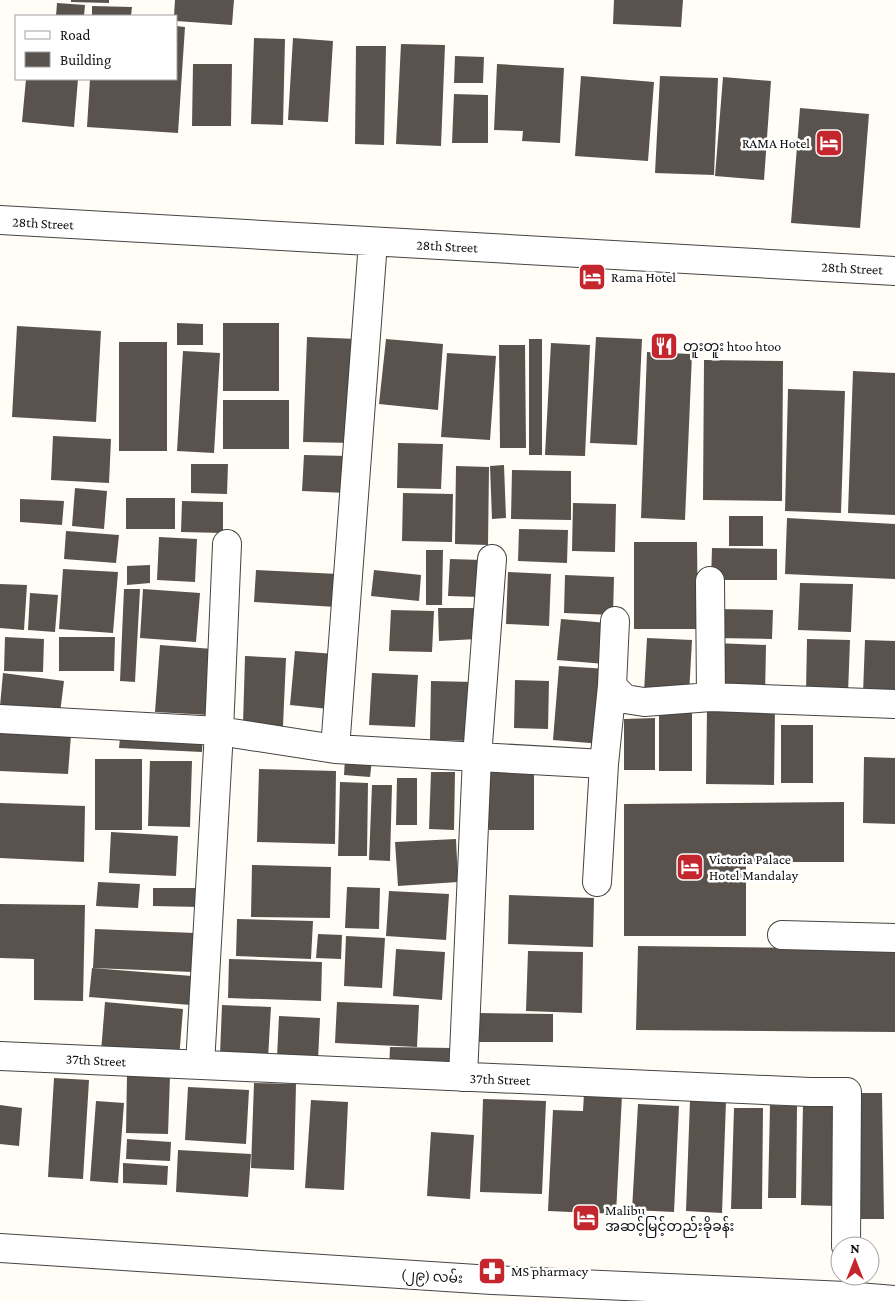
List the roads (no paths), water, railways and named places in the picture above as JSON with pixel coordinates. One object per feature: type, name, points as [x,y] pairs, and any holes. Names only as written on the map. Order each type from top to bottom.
[{"type":"street","name":"28th Street","points":[[0,220],[895,271]]},
{"type":"street","points":[[335,749],[373,242]]},
{"type":"street","points":[[200,1065],[219,731],[227,544]]},
{"type":"street","points":[[463,1077],[477,757],[492,559]]},
{"type":"street","points":[[710,581],[711,698]]},
{"type":"street","points":[[597,882],[615,621]]},
{"type":"street","points":[[612,686],[625,699],[644,702],[711,698],[895,704]]},
{"type":"street","points":[[0,719],[219,731],[335,749],[604,764]]},
{"type":"street","points":[[782,935],[895,938]]},
{"type":"street","name":"37th Street","points":[[0,1056],[810,1092],[846,1092],[846,1236]]},
{"type":"street","name":"(၂၉) လမ်း","points":[[0,1248],[491,1291],[846,1286],[895,1300]]},
{"type":"place","name":"RAMA Hotel","points":[[829,143]]},
{"type":"place","name":"Rama Hotel","points":[[592,277]]},
{"type":"place","name":"တူးတူး htoo htoo","points":[[664,346]]},
{"type":"place","name":"Victoria Palace Hotel Mandalay","points":[[690,867]]},
{"type":"place","name":"Malibu အဆင့်မြင့်တည်းခိုခန်း","points":[[586,1218]]},
{"type":"place","name":"MS pharmacy","points":[[492,1271]]}]
